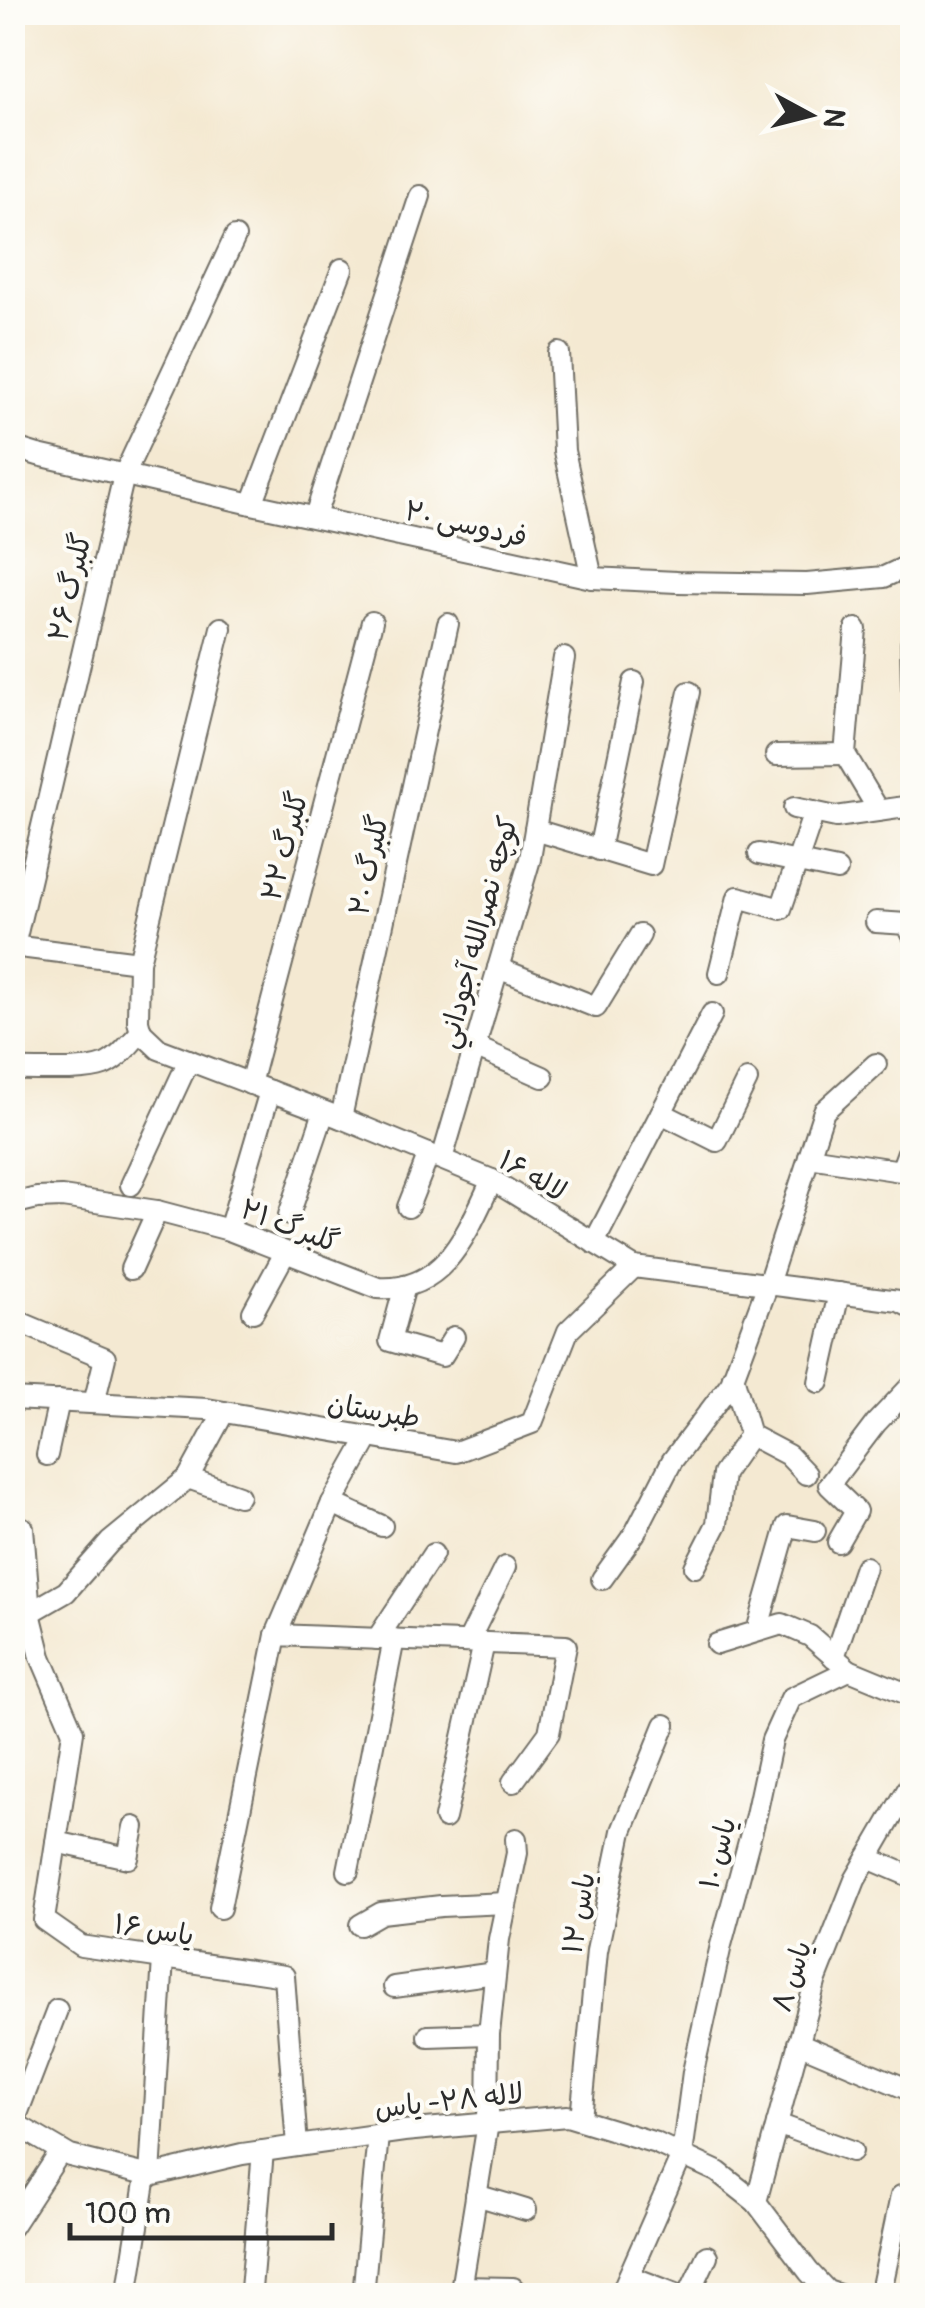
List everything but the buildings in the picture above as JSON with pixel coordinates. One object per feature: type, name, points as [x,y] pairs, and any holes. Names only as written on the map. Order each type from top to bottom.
[{"type":"street","points":[[315,516],[420,196]]},
{"type":"street","name":"گلبرگ ۲۶","points":[[13,946],[124,475],[235,237]]},
{"type":"street","points":[[252,504],[342,269]]},
{"type":"street","points":[[560,353],[564,451],[592,578]]},
{"type":"street","name":"فردوسی ۲۰","points":[[12,446],[124,475],[592,578],[807,584],[884,577],[912,564]]},
{"type":"street","name":"گلبرگ ۲۲","points":[[230,1230],[260,1087],[372,622]]},
{"type":"street","name":"گلبرگ ۲۰","points":[[289,1215],[333,1115],[448,624]]},
{"type":"street","points":[[12,1070],[106,1064],[141,1032],[139,962],[220,628]]},
{"type":"street","points":[[856,629],[845,754],[879,811]]},
{"type":"street","points":[[911,644],[912,687]]},
{"type":"street","name":"كوچه نصرالله آجوداني","points":[[408,1207],[436,1157],[475,1047],[530,859],[564,658]]},
{"type":"street","points":[[600,850],[634,682]]},
{"type":"street","points":[[535,830],[651,865],[689,692]]},
{"type":"street","points":[[776,755],[845,754]]},
{"type":"street","points":[[720,973],[738,897],[780,910],[796,863],[804,810],[836,817],[912,806]]},
{"type":"street","points":[[759,854],[837,870]]},
{"type":"street","points":[[876,922],[908,924],[912,934]]},
{"type":"street","points":[[498,968],[596,1007],[640,936]]},
{"type":"street","points":[[13,946],[139,962]]},
{"type":"street","points":[[594,1243],[712,1014]]},
{"type":"street","name":"لاله ۱۶","points":[[141,1032],[159,1049],[492,1180],[634,1267],[899,1301],[912,1308]]},
{"type":"street","points":[[475,1047],[543,1077]]},
{"type":"street","points":[[131,1185],[189,1060]]},
{"type":"street","points":[[602,1579],[635,1533],[672,1461],[731,1383],[824,1111],[876,1064]]},
{"type":"street","points":[[661,1113],[717,1142],[747,1080]]},
{"type":"street","points":[[809,1157],[901,1171],[912,1141]]},
{"type":"street","points":[[454,1337],[442,1356],[390,1340],[405,1286],[430,1275],[460,1246],[492,1180]]},
{"type":"street","name":"گلبرگ ۲۱","points":[[12,1204],[62,1197],[157,1211],[230,1230],[378,1288],[392,1290],[405,1286]]},
{"type":"street","points":[[131,1269],[157,1211]]},
{"type":"street","points":[[253,1312],[285,1253]]},
{"type":"street","name":"طبرستان","points":[[12,1398],[208,1409],[456,1452],[532,1424],[568,1331],[634,1267]]},
{"type":"street","points":[[819,1382],[839,1294]]},
{"type":"street","points":[[12,1319],[105,1358],[94,1403]]},
{"type":"street","points":[[733,1376],[750,1435],[788,1455],[806,1474]]},
{"type":"street","points":[[838,1542],[856,1511],[830,1485],[876,1423],[912,1385]]},
{"type":"street","points":[[48,1455],[59,1401]]},
{"type":"street","points":[[22,1618],[66,1592],[110,1542],[188,1478],[224,1412]]},
{"type":"street","points":[[696,1567],[717,1524],[723,1474],[750,1435]]},
{"type":"street","points":[[220,1908],[276,1635],[332,1502],[370,1437]]},
{"type":"street","points":[[188,1478],[239,1496]]},
{"type":"street","points":[[332,1502],[382,1526]]},
{"type":"street","points":[[757,1632],[787,1526],[815,1531]]},
{"type":"street","points":[[22,1618],[23,1528]]},
{"type":"street","points":[[348,1871],[386,1639],[434,1554]]},
{"type":"street","points":[[445,1818],[476,1642],[504,1567]]},
{"type":"street","points":[[841,1664],[865,1567]]},
{"type":"street","name":"یاس ۱۶","points":[[22,1618],[72,1732],[44,1920],[80,1946],[284,1976],[297,2146]]},
{"type":"street","points":[[717,1644],[782,1624],[810,1636],[841,1664],[912,1696]]},
{"type":"street","points":[[276,1635],[566,1646],[549,1733],[513,1782]]},
{"type":"street","name":"یاس ۱۰","points":[[625,2286],[682,2155],[692,2072],[772,1740],[791,1698],[841,1664]]},
{"type":"street","name":"یاس ۱۲","points":[[581,2119],[597,1951],[622,1831],[665,1725]]},
{"type":"street","name":"یاس ۸","points":[[756,2202],[816,1979],[855,1880],[912,1782]]},
{"type":"street","points":[[56,1842],[128,1858],[134,1827]]},
{"type":"street","points":[[513,2288],[461,2291],[488,2123],[489,2034],[495,1973],[517,1853],[516,1840]]},
{"type":"street","points":[[868,1858],[912,1877]]},
{"type":"street","points":[[360,1926],[381,1913],[506,1903]]},
{"type":"street","points":[[127,2296],[145,2182],[150,2176],[163,1958]]},
{"type":"street","points":[[394,1987],[495,1973]]},
{"type":"street","points":[[13,2122],[57,2010]]},
{"type":"street","points":[[428,2036],[489,2034]]},
{"type":"street","points":[[798,2043],[912,2091]]},
{"type":"street","name":"لاله ۲۸- یاس","points":[[13,2122],[70,2156],[150,2176],[263,2151],[378,2134],[567,2116],[656,2142],[718,2172],[756,2202],[826,2290],[842,2296]]},
{"type":"street","points":[[776,2124],[852,2152]]},
{"type":"street","points":[[364,2296],[378,2134]]},
{"type":"street","points":[[12,2226],[61,2150]]},
{"type":"street","points":[[251,2289],[263,2151]]},
{"type":"street","points":[[476,2196],[526,2210]]},
{"type":"street","points":[[880,2296],[901,2196]]},
{"type":"street","points":[[625,2286],[684,2296],[706,2256]]}]
